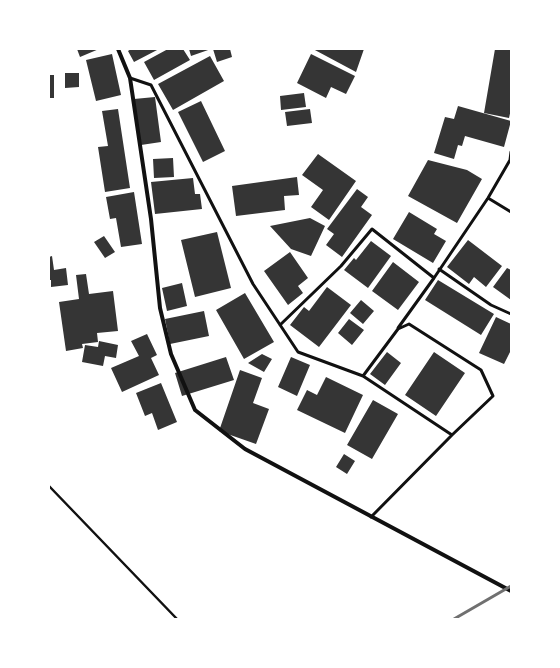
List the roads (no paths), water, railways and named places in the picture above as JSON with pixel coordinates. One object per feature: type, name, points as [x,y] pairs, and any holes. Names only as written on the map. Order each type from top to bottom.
[{"type":"street","points":[[118,49],[130,78],[151,219],[160,308],[171,354],[195,410],[245,449],[511,591]]},
{"type":"lane","points":[[130,78],[151,85],[253,284],[298,352],[363,376],[452,434]]},
{"type":"lane","points":[[363,376],[434,278],[488,198],[510,160],[511,152]]},
{"type":"lane","points":[[488,198],[511,212]]},
{"type":"lane","points":[[280,326],[341,266],[372,229],[434,278]]},
{"type":"lane","points":[[440,269],[491,305],[511,314]]},
{"type":"lane","points":[[371,517],[452,434],[493,396],[481,370],[408,324],[398,329]]},
{"type":"railway","points":[[454,619],[511,586]]}]
